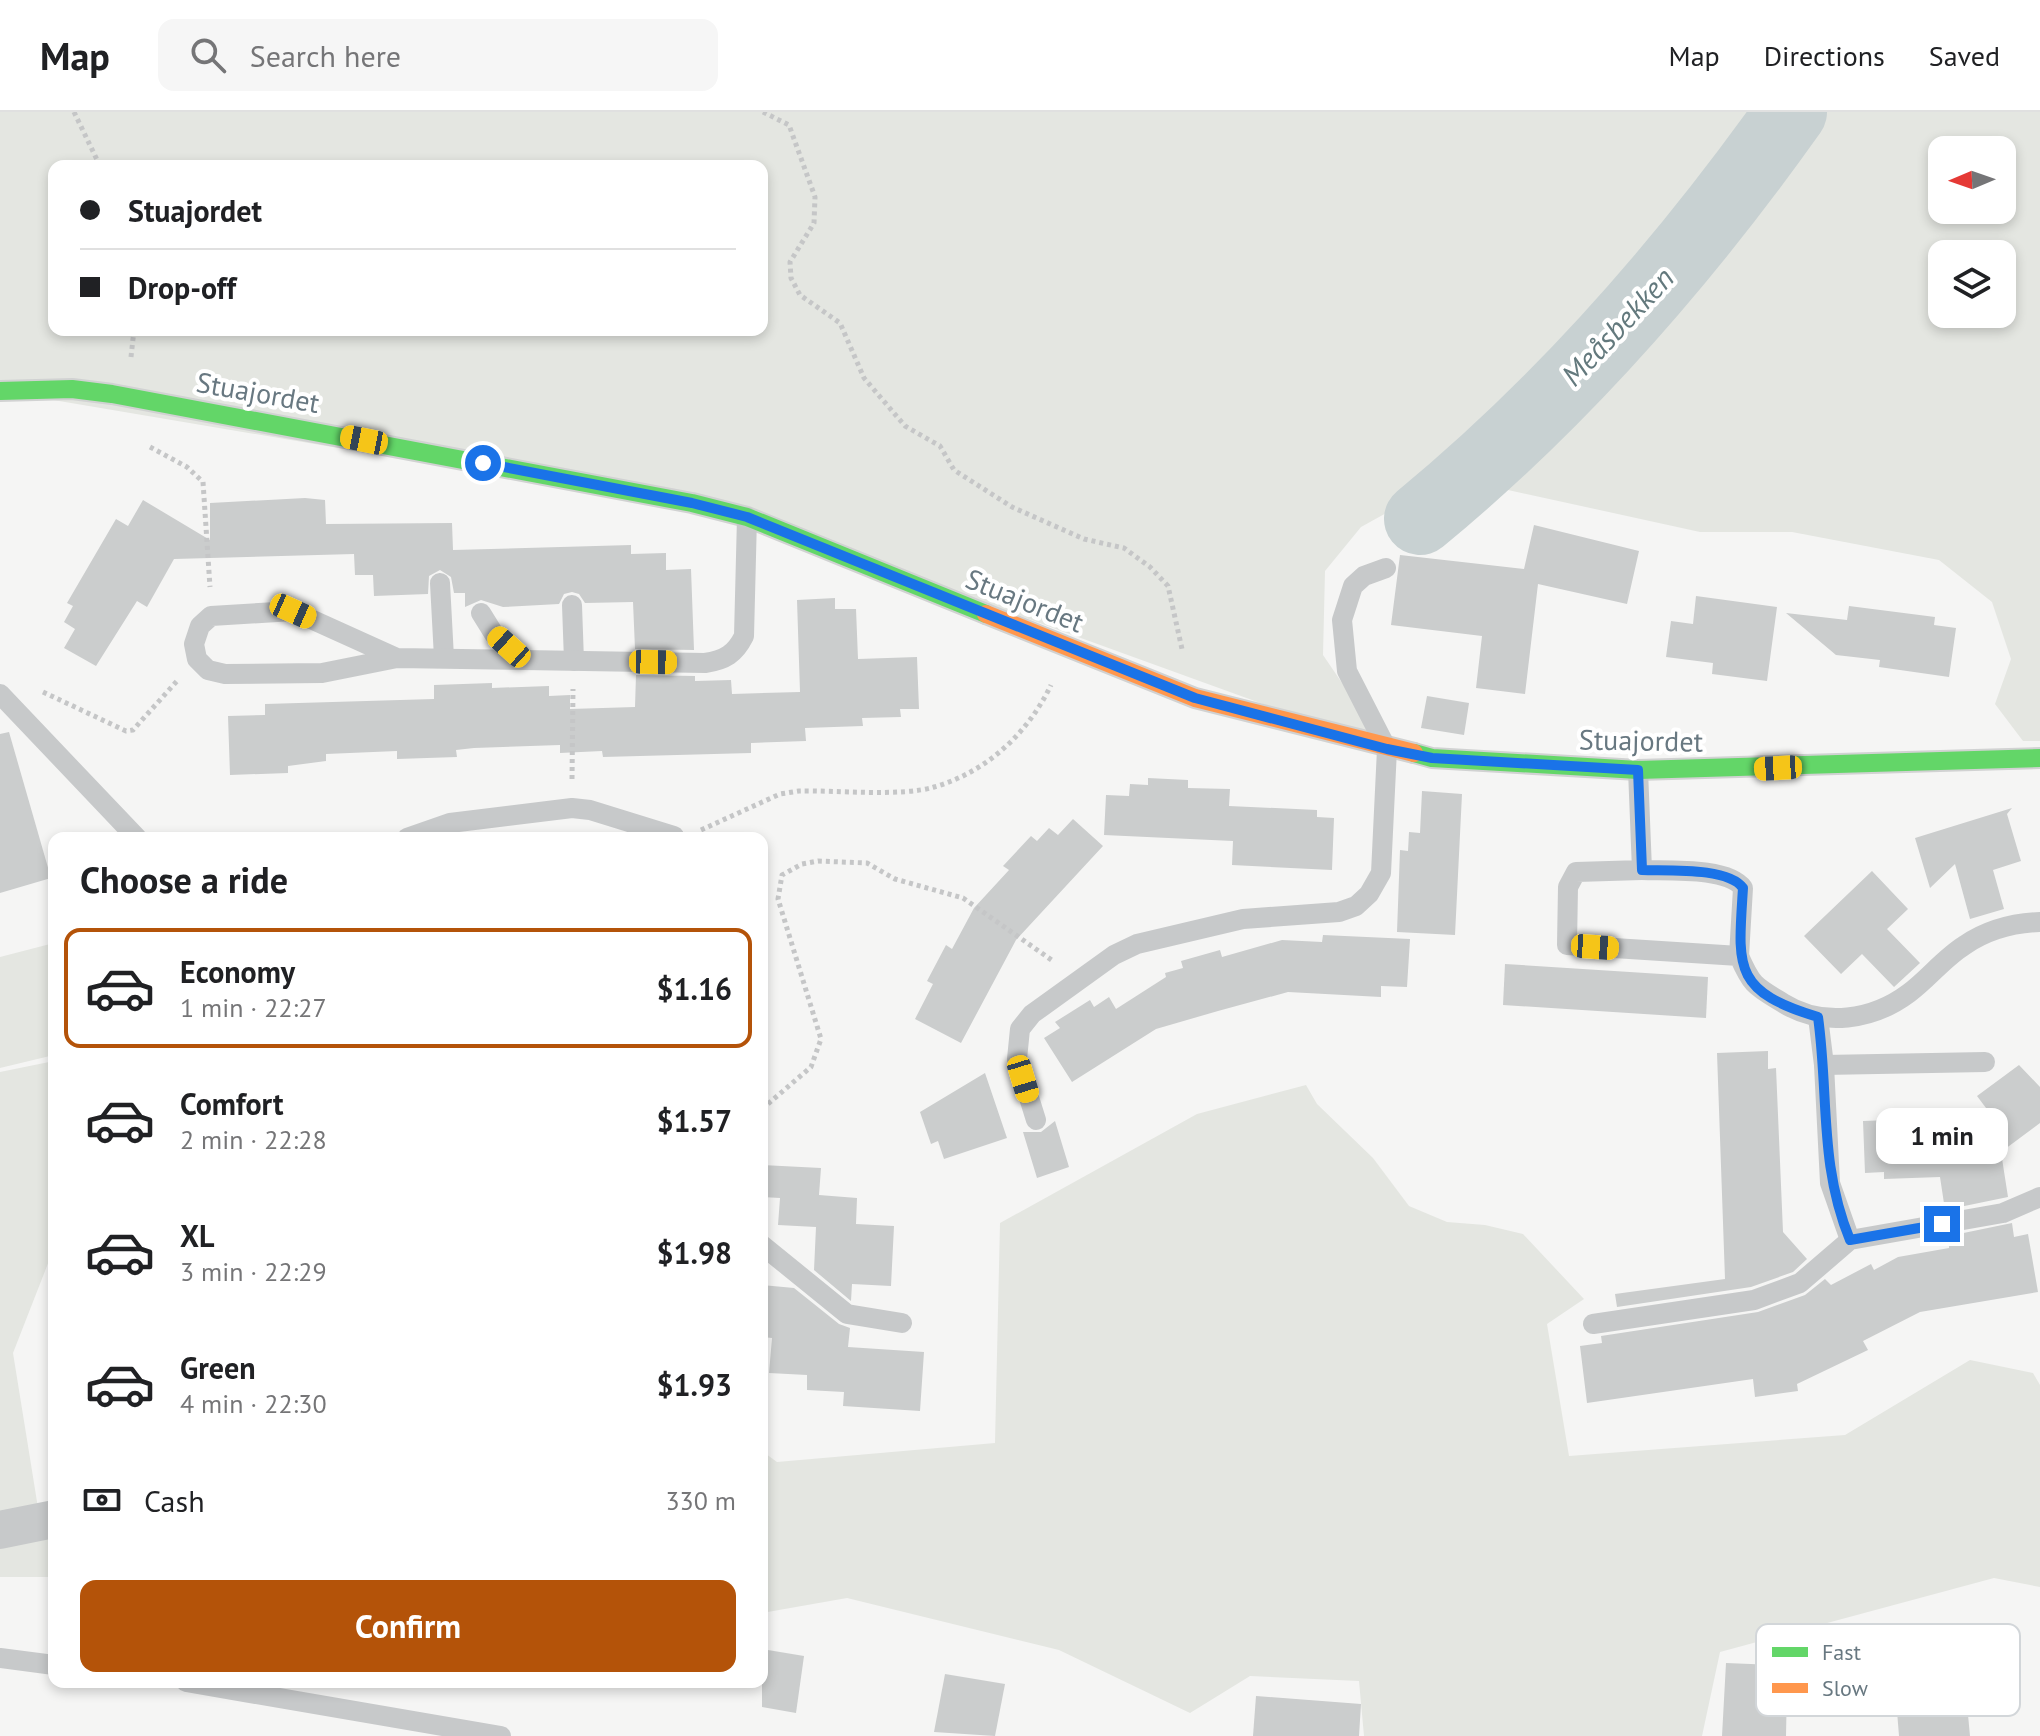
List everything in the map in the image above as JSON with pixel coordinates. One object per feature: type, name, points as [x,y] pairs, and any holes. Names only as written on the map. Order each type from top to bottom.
[{"type":"street","name":"Stuajordet","points":[[0,391],[72,389],[127,397],[692,503],[747,517],[1174,689],[1387,749],[1478,762],[1638,770],[2040,758]]},
{"type":"street","points":[[0,1530],[48,1520]]},
{"type":"lane","points":[[397,658],[293,611],[211,616],[200,626],[194,644],[197,659],[208,670],[225,674],[322,673],[397,658],[705,663],[722,660],[737,651],[744,636],[747,517]]},
{"type":"lane","points":[[1036,1120],[1017,1059],[1020,1029],[1032,1014],[1114,955],[1137,944],[1243,919],[1328,914],[1356,906],[1369,894],[1381,873],[1387,749],[1347,671],[1342,645],[1342,620],[1353,586],[1364,576],[1386,568]]},
{"type":"lane","points":[[440,583],[444,658]]},
{"type":"lane","points":[[572,605],[574,661]]},
{"type":"lane","points":[[481,613],[485,624],[523,660]]},
{"type":"lane","points":[[8,700],[131,832]]},
{"type":"lane","points":[[1638,770],[1642,870]]},
{"type":"lane","points":[[424,832],[450,823],[572,808],[590,810],[661,832]]},
{"type":"lane","points":[[1739,956],[1567,945],[1568,887],[1576,872],[1589,869],[1724,875],[1737,880],[1743,888],[1739,956],[1751,984],[1793,1009],[1818,1017],[1865,1016],[1909,993],[1967,943],[1994,930],[2040,922]]},
{"type":"lane","points":[[1818,1017],[1824,1065],[1830,1183],[1850,1240]]},
{"type":"lane","points":[[1824,1065],[1985,1062]]},
{"type":"lane","points":[[1593,1324],[1754,1300],[1800,1283],[1850,1240],[2003,1213],[2040,1197]]},
{"type":"lane","points":[[768,1250],[847,1314],[902,1323]]},
{"type":"lane","points":[[0,1658],[48,1664]]},
{"type":"lane","points":[[221,1688],[501,1736]]},
{"type":"path","points":[[74,112],[97,160]]},
{"type":"path","points":[[763,112],[789,125],[815,197],[814,223],[790,262],[791,278],[800,295],[840,323],[864,378],[905,426],[940,446],[954,470],[1012,507],[1084,539],[1124,548],[1150,567],[1168,586],[1184,643],[1174,689]]},
{"type":"path","points":[[139,442],[187,467],[203,482],[211,616]]},
{"type":"path","points":[[697,832],[780,794],[921,789],[958,777],[991,759],[1018,736],[1040,707],[1069,648]]},
{"type":"path","points":[[8,700],[38,691],[116,730],[133,730],[197,659]]},
{"type":"path","points":[[572,808],[574,661]]},
{"type":"path","points":[[768,1104],[811,1067],[821,1039],[778,899],[782,875],[802,864],[818,861],[867,863],[895,879],[963,898],[1080,979]]},
{"type":"shaded area","points":[[0,112],[2040,112],[2040,741],[2023,741],[1995,704],[2011,659],[1992,602],[1939,560],[1792,532],[1700,532],[1499,488],[1408,501],[1361,527],[1325,571],[1323,655],[1387,749],[747,517],[0,391]]},
{"type":"shaded area","points":[[48,945],[48,1056],[0,1068],[0,957]]},
{"type":"shaded area","points":[[48,1062],[48,1263],[13,1353],[39,1514],[48,1513],[48,1577],[0,1577],[0,1072]]},
{"type":"shaded area","points":[[1306,1085],[1317,1104],[1373,1158],[1409,1206],[1447,1222],[1485,1225],[1523,1234],[1584,1299],[1547,1324],[1569,1456],[1845,1435],[1970,1360],[2033,1373],[2040,1385],[2040,1587],[1994,1578],[1824,1624],[1756,1624],[1756,1642],[1720,1652],[1702,1736],[1364,1736],[1359,1681],[1250,1676],[1190,1713],[1059,1650],[847,1598],[768,1612],[768,1455],[777,1462],[995,1443],[1000,1223],[1197,1114]]},
{"type":"building","points":[[305,498],[325,500],[326,524],[452,523],[453,550],[631,545],[631,554],[666,553],[666,570],[691,569],[694,650],[635,649],[633,602],[585,603],[579,594],[572,592],[564,594],[559,604],[503,607],[481,600],[465,607],[465,593],[454,593],[451,577],[440,570],[429,576],[428,594],[374,596],[373,575],[355,575],[354,554],[174,559],[147,607],[137,601],[96,666],[64,648],[75,629],[64,622],[73,606],[67,603],[116,519],[128,526],[143,500],[210,540],[210,503]]},
{"type":"building","points":[[1534,525],[1639,551],[1627,604],[1538,584],[1525,694],[1476,688],[1482,636],[1391,625],[1400,555],[1524,569]]},
{"type":"building","points":[[1696,596],[1777,607],[1767,681],[1712,674],[1713,663],[1666,657],[1671,621],[1693,624]]},
{"type":"building","points":[[835,598],[835,609],[856,609],[858,659],[917,657],[919,709],[900,709],[901,717],[862,718],[863,726],[805,728],[806,741],[751,743],[751,753],[603,757],[602,751],[560,753],[560,745],[474,748],[456,750],[457,757],[397,759],[397,751],[326,754],[326,761],[288,766],[288,773],[230,775],[228,716],[265,715],[265,704],[434,699],[434,685],[492,683],[492,688],[549,686],[549,696],[570,695],[570,709],[635,707],[636,675],[695,676],[695,681],[731,680],[732,694],[800,692],[797,600]]},
{"type":"building","points":[[1849,606],[1935,617],[1934,625],[1956,628],[1949,677],[1879,667],[1880,660],[1836,655],[1786,613],[1847,620]]},
{"type":"building","points":[[1427,696],[1469,703],[1464,735],[1421,728]]},
{"type":"building","points":[[9,732],[48,868],[48,879],[0,893],[0,734]]},
{"type":"building","points":[[1148,778],[1188,780],[1188,788],[1230,789],[1229,806],[1317,810],[1317,817],[1334,818],[1332,870],[1232,865],[1233,841],[1104,835],[1106,795],[1129,796],[1130,784],[1148,785]]},
{"type":"building","points":[[1422,791],[1462,794],[1455,935],[1397,932],[1400,850],[1408,851],[1409,832],[1420,833]]},
{"type":"building","points":[[2012,808],[2007,814],[2021,861],[1993,870],[2004,909],[1970,919],[1955,864],[1930,888],[1915,838]]},
{"type":"building","points":[[1073,819],[1103,846],[1016,940],[961,1043],[915,1019],[933,984],[927,981],[946,945],[952,949],[974,908],[1009,870],[1003,866],[1031,836],[1037,841],[1049,828],[1058,835]]},
{"type":"building","points":[[1872,871],[1908,909],[1887,929],[1920,963],[1894,987],[1862,954],[1841,974],[1804,936]]},
{"type":"building","points":[[1323,935],[1410,939],[1407,987],[1381,986],[1381,997],[1288,992],[1218,1011],[1156,1029],[1072,1082],[1044,1038],[1060,1028],[1055,1022],[1090,1000],[1094,1007],[1109,997],[1116,1009],[1166,977],[1165,973],[1183,968],[1181,961],[1220,950],[1222,957],[1282,940],[1322,942]]},
{"type":"building","points":[[1505,964],[1708,977],[1706,1018],[1503,1005]]},
{"type":"building","points":[[1768,1051],[1768,1069],[1776,1068],[1783,1232],[1807,1259],[1793,1272],[1751,1287],[1617,1307],[1615,1294],[1725,1279],[1717,1053]]},
{"type":"building","points":[[2019,1065],[2040,1087],[2040,1123],[2001,1152],[2008,1197],[1945,1210],[1940,1177],[1884,1179],[1884,1172],[1865,1173],[1863,1121],[1992,1116],[1977,1096]]},
{"type":"building","points":[[985,1073],[1007,1138],[944,1159],[938,1141],[931,1144],[920,1112]]},
{"type":"building","points":[[1055,1121],[1069,1167],[1037,1178],[1023,1132],[1041,1132]]},
{"type":"building","points":[[768,1165],[821,1168],[819,1195],[857,1198],[856,1224],[894,1226],[891,1286],[852,1284],[851,1301],[814,1270],[816,1227],[778,1225],[780,1198],[768,1197]]},
{"type":"building","points":[[2012,1223],[2014,1237],[2028,1234],[2038,1292],[1920,1312],[1863,1341],[1868,1350],[1797,1384],[1798,1391],[1755,1397],[1753,1379],[1587,1403],[1580,1346],[1602,1343],[1601,1336],[1758,1312],[1805,1295],[1825,1279],[1831,1285],[1871,1264],[1874,1270],[1898,1257],[1949,1248],[1949,1236]]},
{"type":"building","points":[[768,1286],[794,1288],[839,1324],[850,1328],[848,1347],[924,1352],[920,1411],[843,1406],[844,1392],[807,1390],[807,1375],[769,1373],[772,1338],[768,1338]]},
{"type":"building","points":[[768,1650],[804,1656],[796,1713],[762,1707],[762,1688],[768,1688]]},
{"type":"building","points":[[1726,1663],[1756,1664],[1756,1716],[1786,1716],[1786,1736],[1722,1736]]},
{"type":"building","points":[[945,1674],[1005,1684],[995,1736],[934,1732]]},
{"type":"building","points":[[1256,1696],[1361,1704],[1359,1736],[1253,1736]]},
{"type":"building","points":[[1897,1716],[1968,1716],[1970,1736],[1899,1736]]},
{"type":"waterway","name":"Meåsbekken","points":[[1420,519],[1523,427],[1619,328],[1708,222],[1791,112]]},
{"type":"traffic: fast","points":[[0,391],[72,389],[112,394],[692,503],[747,517],[986,614]]},
{"type":"traffic: fast","points":[[1414,753],[1432,758],[1638,770],[2040,758]]},
{"type":"traffic: slow","points":[[986,614],[1195,698],[1414,753]]},
{"type":"route","points":[[483,463],[692,503],[747,517],[1195,698],[1432,758],[1638,770],[1642,870],[1724,875],[1737,880],[1743,888],[1739,956],[1751,984],[1793,1009],[1818,1017],[1824,1065],[1830,1183],[1850,1240],[1942,1224]]}]
